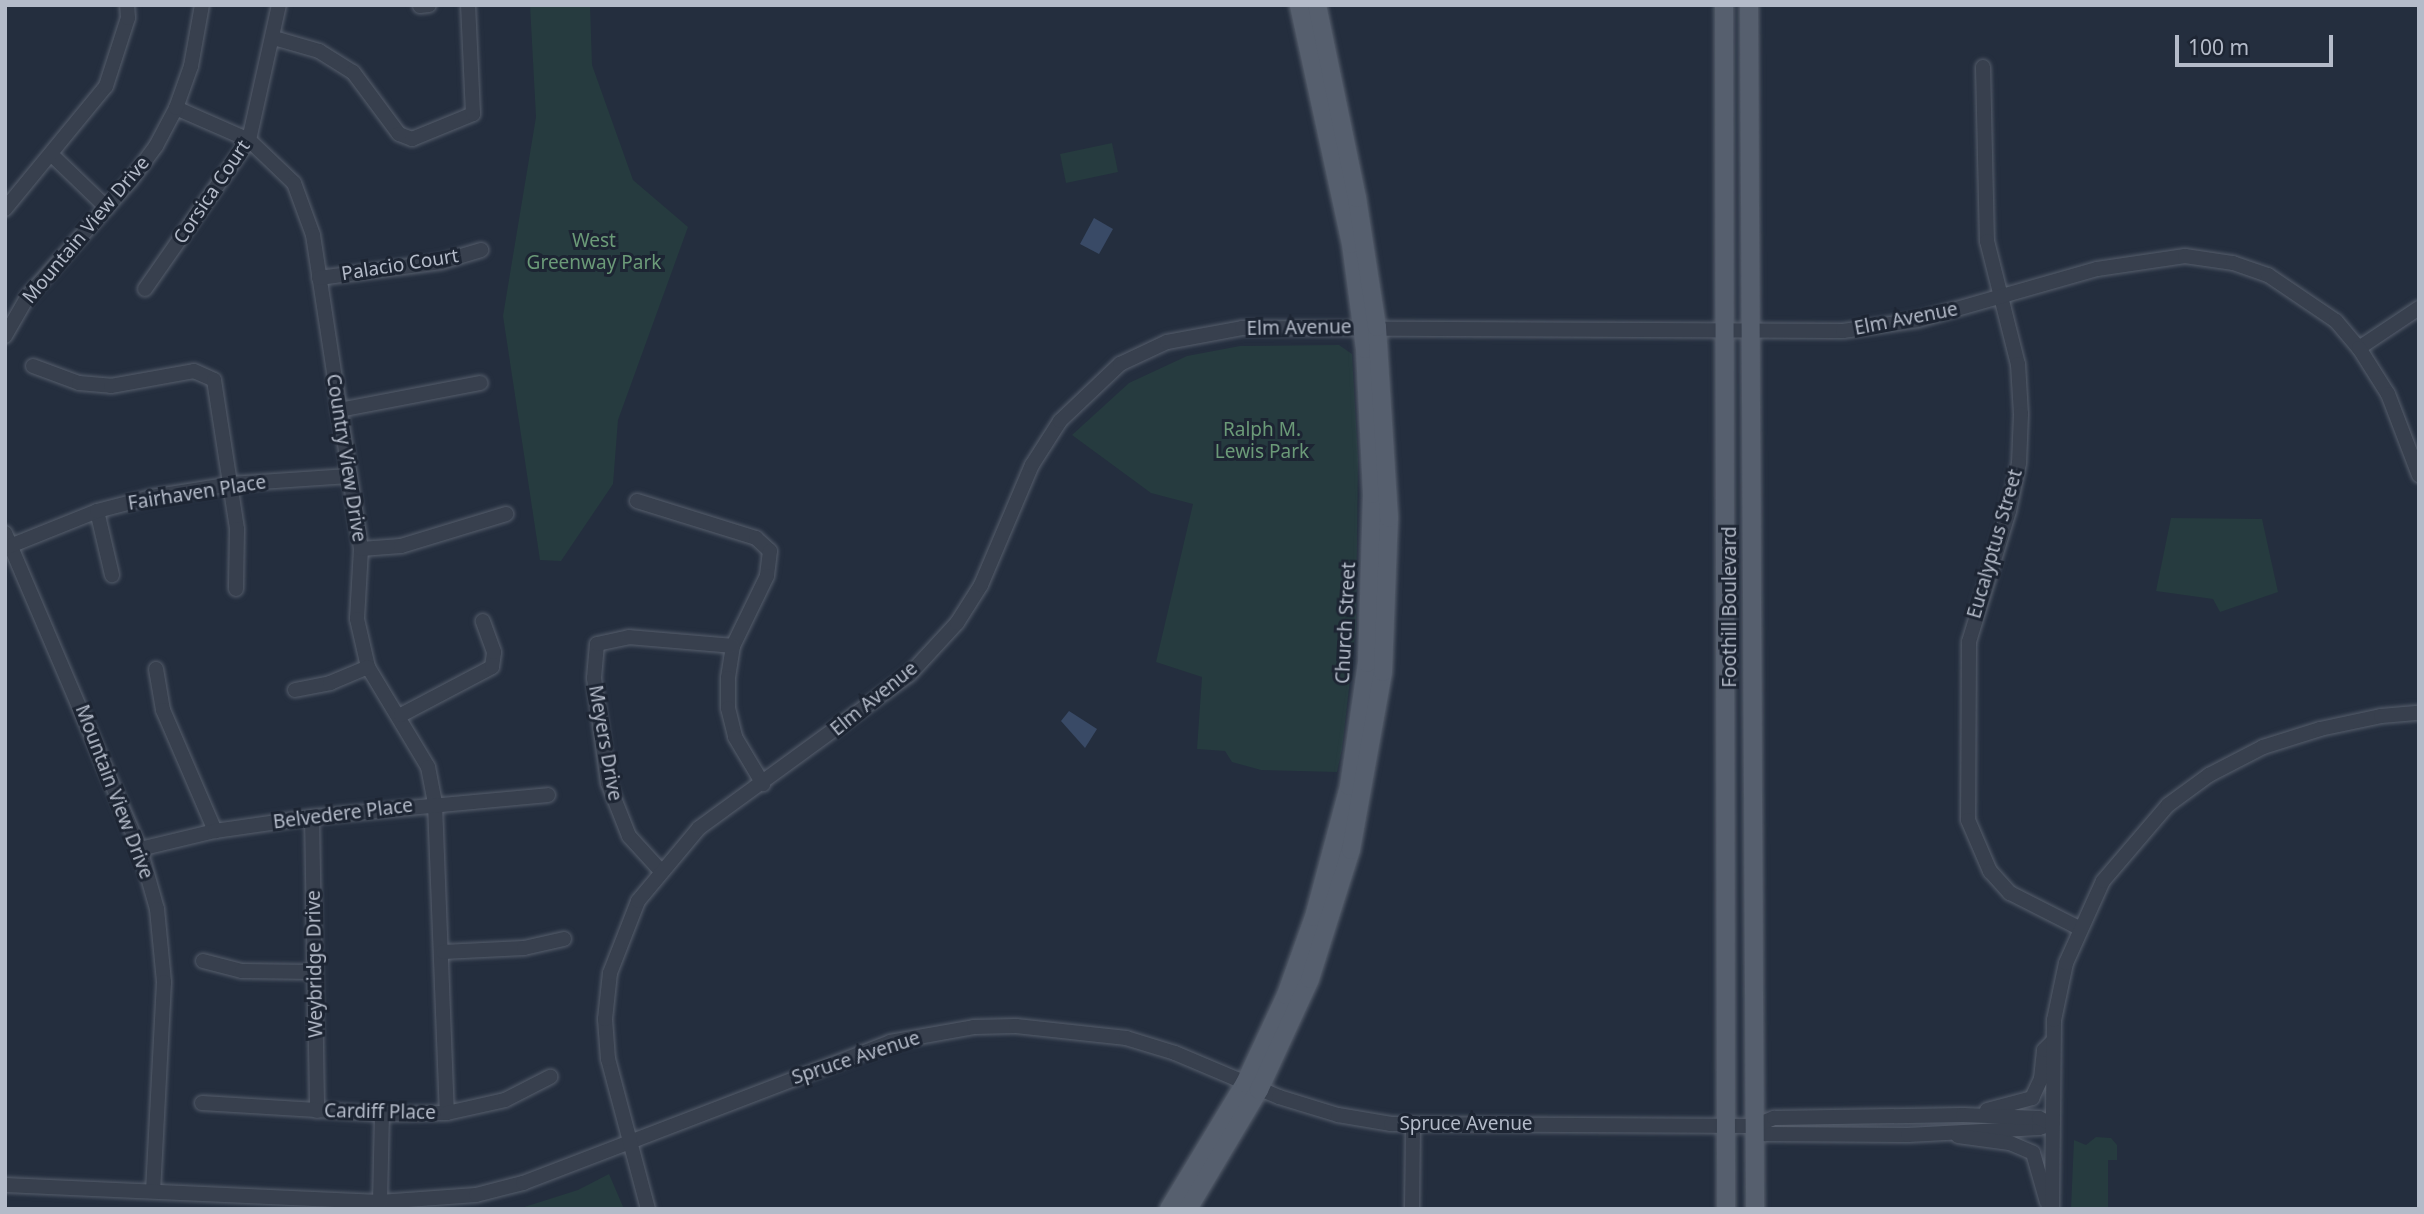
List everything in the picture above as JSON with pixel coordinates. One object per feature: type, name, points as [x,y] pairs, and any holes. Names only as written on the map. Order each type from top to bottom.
[{"type":"main road","name":"Church Street","points":[[1299,5],[1370,328]]},
{"type":"main road","name":"Church Street","points":[[1188,1209],[1252,1086],[1314,917],[1357,787],[1371,583],[1370,328],[1357,198],[1317,5]]},
{"type":"main road","name":"Foothill Boulevard","points":[[1724,5],[1726,1209]]},
{"type":"main road","name":"Foothill Boulevard","points":[[1749,5],[1753,330],[1750,626],[1755,1209]]},
{"type":"main road","name":"Church Street","points":[[1168,1209],[1252,1086]]},
{"type":"street","points":[[5,209],[53,156],[106,86],[128,18],[127,5]]},
{"type":"street","name":"Mountain View Drive","points":[[5,336],[28,296],[107,208],[156,146],[176,108],[191,66],[202,5]]},
{"type":"street","name":"Corsica Court","points":[[145,289],[249,140],[274,38],[279,5]]},
{"type":"street","points":[[420,6],[429,5]]},
{"type":"street","points":[[274,38],[319,51],[352,72],[406,138],[473,114],[468,5]]},
{"type":"street","name":"Eucalyptus Street","points":[[1983,67],[1987,241],[2018,364],[2019,463],[1969,642],[1968,820],[1990,871],[2010,892],[2079,928]]},
{"type":"street","name":"Country View Drive","points":[[176,108],[249,140],[293,183],[313,235],[361,549],[357,619],[369,667],[401,715],[428,767],[435,804],[443,952],[447,1112]]},
{"type":"street","points":[[53,156],[107,208]]},
{"type":"street","name":"Palacio Court","points":[[319,278],[441,262],[481,250]]},
{"type":"street","name":"Elm Avenue","points":[[648,1209],[608,1059],[605,1019],[610,973],[638,901],[660,870],[699,828],[763,784],[909,675],[957,623],[1002,543],[1046,441],[1082,395],[1120,364],[1167,342],[1203,333],[1370,328],[1753,330],[1882,327],[2141,260],[2208,258],[2245,267],[2289,285],[2319,305],[2360,348],[2388,394],[2414,443],[2419,475]]},
{"type":"street","points":[[2360,348],[2419,308]]},
{"type":"street","points":[[33,366],[79,383],[111,386],[194,371],[205,374],[217,389],[231,484],[237,529],[236,589]]},
{"type":"street","points":[[339,410],[480,383]]},
{"type":"street","name":"Fairhaven Place","points":[[8,539],[97,511],[231,484],[349,476]]},
{"type":"street","points":[[637,501],[756,538],[770,551],[767,576],[733,646],[728,708],[743,755],[763,784]]},
{"type":"street","points":[[97,511],[112,575]]},
{"type":"street","points":[[361,549],[401,547],[506,514]]},
{"type":"street","name":"Mountain View Drive","points":[[8,539],[140,849],[157,909],[164,982],[153,1191]]},
{"type":"street","points":[[401,715],[492,667],[494,652],[483,621]]},
{"type":"street","name":"Meyers Drive","points":[[660,870],[629,836],[608,783],[594,678],[597,643],[629,637],[733,646]]},
{"type":"street","points":[[295,690],[330,683],[369,667]]},
{"type":"street","points":[[156,669],[163,710],[215,831]]},
{"type":"street","points":[[2052,1209],[2053,1041],[2061,985],[2079,928],[2103,881],[2134,840],[2168,805],[2208,775],[2263,747],[2320,729],[2381,716],[2419,713]]},
{"type":"street","name":"Belvedere Place","points":[[140,849],[215,831],[312,817],[548,795]]},
{"type":"street","name":"Weybridge Drive","points":[[312,817],[317,1111]]},
{"type":"street","points":[[443,952],[524,948],[564,939]]},
{"type":"street","points":[[203,961],[242,971],[315,972]]},
{"type":"street","name":"Spruce Avenue","points":[[5,1185],[380,1202],[496,1191],[630,1143],[890,1042],[974,1027],[1048,1027],[1126,1038],[1175,1053],[1252,1086],[1338,1115],[1413,1126],[1755,1126],[1774,1118],[1963,1115],[2039,1118],[2052,1124]]},
{"type":"street","points":[[1963,1115],[2014,1106],[2032,1098],[2041,1079],[2044,1050],[2053,1041]]},
{"type":"street","name":"Cardiff Place","points":[[202,1104],[382,1114],[447,1112],[505,1100],[550,1077]]},
{"type":"street","points":[[380,1202],[382,1114]]},
{"type":"street","name":"Spruce Avenue","points":[[1755,1126],[1765,1134],[1776,1135],[1950,1134],[1965,1129],[2039,1128],[2052,1124]]},
{"type":"street","points":[[1412,1209],[1413,1126]]},
{"type":"street","points":[[1950,1134],[2010,1143],[2033,1153],[2040,1166],[2042,1194],[2052,1209]]},
{"type":"green space","name":"West Greenway Park","points":[[530,5],[590,5],[592,65],[633,180],[688,227],[618,420],[613,484],[561,561],[540,560],[503,316],[536,117]]},
{"type":"green space","points":[[1112,143],[1118,172],[1066,183],[1060,154]]},
{"type":"green space","name":"Ralph M. Lewis Park","points":[[1339,345],[1352,354],[1358,459],[1356,628],[1342,749],[1337,772],[1261,770],[1232,762],[1225,751],[1197,749],[1202,677],[1156,662],[1193,504],[1151,493],[1072,435],[1129,383],[1187,356],[1240,346]]},
{"type":"green space","points":[[2171,518],[2262,519],[2278,592],[2220,612],[2213,599],[2156,591]]},
{"type":"green space","points":[[2096,1137],[2111,1138],[2117,1145],[2117,1160],[2108,1160],[2108,1209],[2071,1209],[2074,1140],[2086,1145]]},
{"type":"green space","points":[[609,1174],[624,1209],[518,1209],[578,1190]]},
{"type":"water","points":[[1094,218],[1113,229],[1099,254],[1080,244]]},
{"type":"water","points":[[1069,711],[1097,729],[1085,748],[1061,721]]}]
